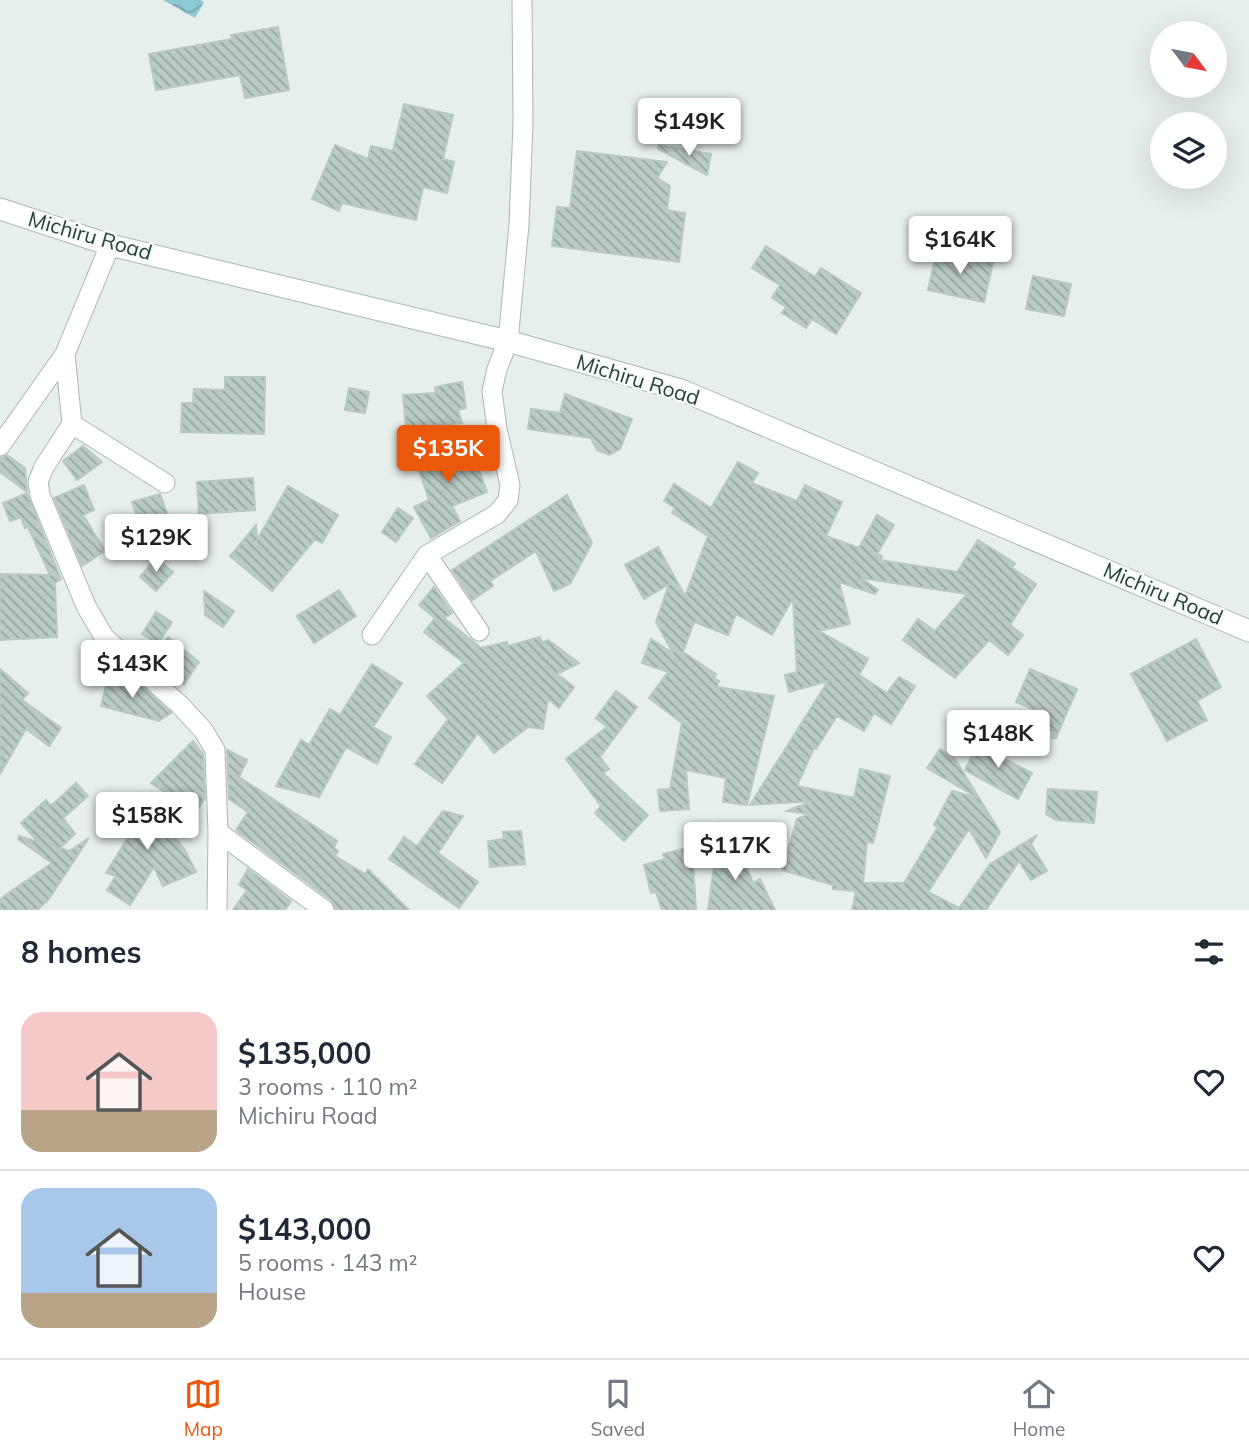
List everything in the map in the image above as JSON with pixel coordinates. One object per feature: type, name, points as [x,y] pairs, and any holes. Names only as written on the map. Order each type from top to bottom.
[{"type":"street","points":[[372,635],[427,555],[497,514],[508,500],[510,485],[497,429],[492,391],[496,369],[508,341],[523,123],[522,0]]},
{"type":"street","name":"Michiru Road","points":[[0,209],[110,245],[508,341],[692,395],[1249,631]]},
{"type":"street","points":[[0,446],[65,354],[110,245]]},
{"type":"street","points":[[65,354],[72,424],[44,467],[38,482],[40,495],[86,606],[104,638],[180,705],[203,730],[215,750],[217,910]]},
{"type":"street","points":[[72,424],[165,483]]},
{"type":"street","points":[[427,555],[479,631]]},
{"type":"street","points":[[218,832],[324,910]]},
{"type":"water","points":[[163,0],[201,0],[204,2],[195,18]]},
{"type":"building","points":[[278,27],[289,90],[245,98],[240,75],[156,90],[149,54],[232,39],[231,35]]},
{"type":"building","points":[[404,104],[453,115],[443,159],[454,162],[447,193],[423,187],[416,220],[342,203],[339,211],[312,199],[335,145],[368,159],[371,146],[393,151]]},
{"type":"building","points":[[659,145],[711,154],[707,175],[658,149]]},
{"type":"building","points":[[577,151],[667,162],[657,178],[670,186],[667,210],[685,213],[679,262],[552,246],[557,207],[570,208]]},
{"type":"building","points":[[766,246],[815,277],[821,268],[861,293],[836,334],[812,319],[806,328],[782,313],[786,307],[772,298],[780,285],[752,268]]},
{"type":"building","points":[[937,251],[993,263],[984,302],[928,290]]},
{"type":"building","points":[[1033,276],[1071,284],[1064,316],[1026,309]]},
{"type":"building","points":[[225,377],[265,377],[264,434],[181,432],[182,403],[193,403],[194,389],[225,390]]},
{"type":"building","points":[[462,382],[466,408],[458,410],[462,423],[406,428],[403,395],[436,393],[435,387]]},
{"type":"building","points":[[349,388],[369,392],[365,413],[345,410]]},
{"type":"building","points":[[565,394],[632,419],[620,449],[609,455],[597,450],[591,438],[528,429],[531,409],[560,413]]},
{"type":"building","points":[[468,440],[487,492],[452,506],[460,521],[431,538],[414,507],[429,500],[415,458]]},
{"type":"building","points":[[83,446],[102,462],[77,480],[63,461]]},
{"type":"building","points":[[7,455],[25,468],[27,492],[0,472],[0,458]]},
{"type":"building","points":[[738,462],[758,473],[752,483],[797,501],[805,485],[842,502],[826,536],[859,548],[877,515],[894,525],[877,554],[882,556],[880,560],[957,572],[978,540],[1015,563],[1012,568],[1036,584],[1010,625],[1023,635],[1008,655],[989,640],[955,678],[903,640],[918,619],[935,631],[967,594],[861,578],[878,590],[875,594],[839,582],[850,624],[819,631],[868,659],[859,675],[887,693],[899,677],[915,686],[891,724],[874,713],[864,731],[837,716],[816,749],[814,748],[797,786],[854,798],[860,769],[890,776],[873,843],[867,842],[863,883],[904,883],[938,827],[934,825],[952,791],[978,798],[927,768],[940,749],[955,759],[1000,832],[986,858],[969,829],[928,892],[959,908],[990,864],[1037,835],[1031,844],[1047,871],[1031,880],[1019,861],[986,910],[852,910],[856,891],[833,889],[833,885],[782,870],[797,819],[809,814],[787,811],[812,801],[750,805],[828,681],[789,692],[785,675],[797,672],[793,598],[772,635],[736,614],[728,635],[694,622],[683,652],[716,674],[714,678],[719,681],[717,687],[774,696],[747,805],[723,802],[726,778],[686,770],[689,809],[660,811],[658,790],[670,789],[682,723],[649,698],[668,672],[642,663],[651,639],[673,653],[656,622],[669,584],[644,599],[625,565],[658,547],[685,596],[708,536],[672,513],[675,508],[664,501],[674,484],[711,508]]},
{"type":"building","points":[[253,478],[255,510],[199,514],[197,482]]},
{"type":"building","points":[[84,485],[94,510],[83,515],[105,551],[82,566],[54,498]]},
{"type":"building","points":[[288,486],[338,515],[322,543],[315,539],[272,591],[230,556],[256,525],[257,540]]},
{"type":"building","points":[[27,493],[61,579],[55,583],[57,637],[0,640],[0,574],[50,575],[28,527],[25,528],[21,517],[10,521],[3,503]]},
{"type":"building","points":[[160,494],[176,538],[148,549],[132,502]]},
{"type":"building","points":[[567,495],[592,543],[570,584],[554,591],[536,551],[490,581],[493,586],[472,600],[452,570]]},
{"type":"building","points":[[398,508],[413,518],[396,542],[382,532]]},
{"type":"building","points":[[156,558],[173,572],[156,591],[140,577]]},
{"type":"building","points":[[434,587],[452,613],[444,618],[481,648],[507,642],[508,646],[540,637],[542,643],[548,640],[579,663],[557,674],[574,687],[559,708],[548,699],[543,729],[528,727],[494,753],[478,733],[442,783],[415,764],[448,719],[427,696],[464,663],[424,632],[435,618],[419,605]]},
{"type":"building","points":[[339,590],[356,616],[314,643],[297,616]]},
{"type":"building","points":[[204,591],[234,611],[223,627],[205,615]]},
{"type":"building","points":[[156,612],[172,622],[158,644],[142,634]]},
{"type":"building","points":[[168,637],[199,662],[184,684],[151,658]]},
{"type":"building","points":[[1196,639],[1221,687],[1197,701],[1207,720],[1167,741],[1131,674]]},
{"type":"building","points":[[372,664],[402,683],[373,727],[391,737],[377,764],[346,747],[319,797],[276,786],[301,740],[309,745],[330,709],[340,715]]},
{"type":"building","points":[[0,669],[28,693],[22,700],[61,728],[49,746],[26,729],[0,774]]},
{"type":"building","points":[[1030,669],[1077,689],[1056,738],[1052,738],[1053,731],[1035,724],[1040,712],[1016,702]]},
{"type":"building","points":[[108,677],[139,684],[171,713],[159,721],[101,706]]},
{"type":"building","points":[[616,691],[637,707],[600,757],[609,769],[603,773],[648,815],[624,841],[595,813],[601,806],[566,759],[607,727],[596,718]]},
{"type":"building","points":[[981,738],[1001,749],[997,755],[1032,773],[1018,799],[965,770]]},
{"type":"building","points":[[193,741],[203,754],[205,798],[196,812],[151,783]]},
{"type":"building","points":[[227,750],[247,760],[239,777],[337,841],[334,848],[338,851],[335,856],[365,874],[368,869],[409,910],[336,910],[331,900],[236,830],[248,812],[229,799]]},
{"type":"building","points":[[76,783],[88,796],[63,818],[75,834],[60,848],[69,851],[89,838],[48,900],[37,910],[0,910],[0,899],[52,863],[18,839],[19,836],[38,842],[21,823],[46,800],[51,806]]},
{"type":"building","points":[[1048,789],[1097,792],[1094,823],[1056,820],[1046,814]]},
{"type":"building","points":[[141,793],[185,850],[196,872],[163,886],[154,867],[130,905],[107,890],[116,876],[106,873],[132,831],[117,816]]},
{"type":"building","points":[[443,811],[463,816],[438,853],[478,882],[459,908],[389,859],[404,837],[417,846]]},
{"type":"building","points":[[720,824],[731,848],[737,845],[753,883],[760,879],[775,910],[708,910]]},
{"type":"building","points":[[521,831],[525,864],[490,867],[488,841],[504,839],[503,832]]},
{"type":"building","points":[[692,847],[696,910],[662,910],[656,892],[651,893],[644,865],[665,859],[663,854]]},
{"type":"building","points":[[248,869],[291,901],[285,910],[233,910],[247,890],[239,885]]}]
